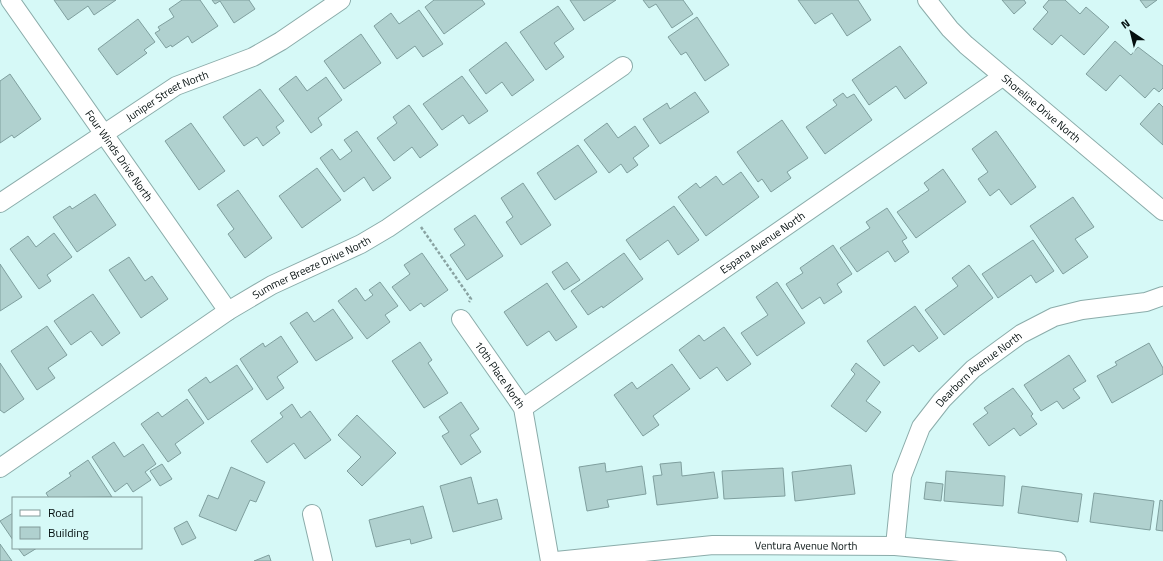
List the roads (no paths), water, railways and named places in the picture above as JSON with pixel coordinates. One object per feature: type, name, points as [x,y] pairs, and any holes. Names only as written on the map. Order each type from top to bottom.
[{"type":"street","name":"Four Winds Drive North","points":[[10,0],[228,311]]},
{"type":"street","name":"Juniper Street North","points":[[0,203],[103,133],[176,86],[253,57],[281,41],[341,0]]},
{"type":"street","name":"Shoreline Drive North","points":[[927,0],[950,30],[1002,77],[1163,211]]},
{"type":"street","name":"Summer Breeze Drive North","points":[[0,468],[228,311],[272,285],[361,244],[388,228],[622,66]]},
{"type":"street","name":"Espana Avenue North","points":[[523,408],[1002,77]]},
{"type":"street","name":"Dearborn Avenue North","points":[[895,546],[902,476],[921,427],[942,400],[973,369],[1021,334],[1054,317],[1082,310],[1146,302],[1163,296]]},
{"type":"street","name":"10th Place North","points":[[461,318],[523,408],[550,561]]},
{"type":"street","points":[[312,514],[323,561]]},
{"type":"street","name":"Ventura Avenue North","points":[[556,561],[712,546],[895,546],[1058,561]]}]
